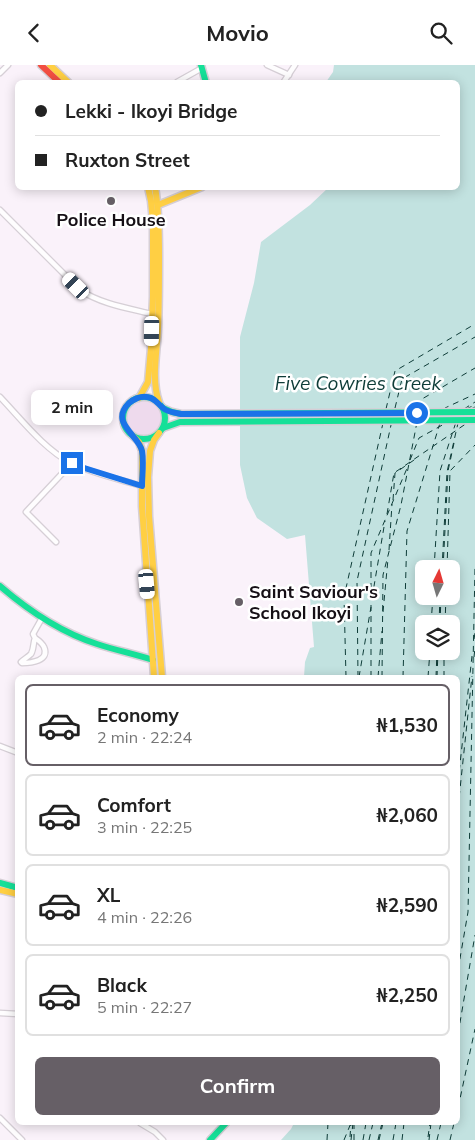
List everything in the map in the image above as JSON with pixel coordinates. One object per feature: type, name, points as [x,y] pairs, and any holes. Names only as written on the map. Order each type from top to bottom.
[{"type":"main road","points":[[41,65],[57,80]]},
{"type":"main road","points":[[50,65],[65,80]]},
{"type":"main road","points":[[201,66],[205,80]]},
{"type":"main road","points":[[139,398],[148,382],[151,348],[153,222],[149,190]]},
{"type":"main road","points":[[156,190],[158,205],[159,309],[155,383],[156,397],[166,418],[150,451],[148,493],[162,675]]},
{"type":"main road","points":[[158,205],[195,190]]},
{"type":"main road","points":[[154,675],[143,531],[142,451],[139,442],[125,427],[124,415],[129,404],[139,398],[150,397],[161,405],[178,413],[186,414],[475,412]]},
{"type":"main road","points":[[133,436],[144,439],[152,438],[178,422],[475,420]]},
{"type":"main road","points":[[0,586],[42,618],[72,635],[152,660]]},
{"type":"main road","points":[[0,883],[15,887]]},
{"type":"main road","points":[[0,890],[15,893]]},
{"type":"main road","points":[[210,1140],[224,1125]]},
{"type":"street","points":[[0,73],[8,65]]},
{"type":"street","points":[[267,65],[289,75]]},
{"type":"street","points":[[285,80],[295,65]]},
{"type":"street","points":[[180,80],[201,66]]},
{"type":"street","points":[[0,210],[80,290],[90,297],[152,314]]},
{"type":"street","points":[[0,397],[56,453],[81,467],[142,486]]},
{"type":"street","points":[[56,542],[26,512],[72,463]]},
{"type":"street","points":[[35,638],[43,645],[44,656],[35,662],[22,663],[23,659],[32,652],[35,638],[33,634],[42,618]]},
{"type":"street","points":[[0,746],[15,752]]},
{"type":"street","points":[[0,1013],[15,1014]]},
{"type":"street","points":[[0,1118],[22,1140]]},
{"type":"street","points":[[143,1125],[155,1132],[163,1140]]},
{"type":"shaded area","points":[[144,401],[156,406],[161,418],[156,430],[144,435],[132,430],[127,418],[132,406]]},
{"type":"water","name":"Five Cowries Creek","points":[[334,65],[475,65],[475,1140],[281,1140],[293,1125],[460,1125],[460,675],[304,675],[305,662],[310,648],[314,647],[305,535],[287,539],[257,518],[247,498],[240,465],[240,337],[254,283],[261,242],[310,205],[326,190],[460,190],[460,80],[327,80],[333,72]]},
{"type":"ferry route","points":[[386,409],[395,371],[475,324]]},
{"type":"ferry route","points":[[395,408],[402,379],[475,337]]},
{"type":"ferry route","points":[[420,408],[422,399],[475,368]]},
{"type":"ferry route","points":[[444,410],[475,394]]},
{"type":"ferry route","points":[[464,409],[475,402]]},
{"type":"ferry route","points":[[466,409],[475,405]]},
{"type":"ferry route","points":[[471,409],[475,407]]},
{"type":"ferry route","points":[[382,675],[383,575],[401,505],[417,422]]},
{"type":"ferry route","points":[[435,560],[440,471],[456,422]]},
{"type":"ferry route","points":[[346,675],[344,597],[383,423]]},
{"type":"ferry route","points":[[403,675],[407,531],[440,423]]},
{"type":"ferry route","points":[[410,460],[419,438],[446,423]]},
{"type":"ferry route","points":[[442,560],[447,472],[458,423]]},
{"type":"ferry route","points":[[387,514],[394,473],[467,423]]},
{"type":"ferry route","points":[[358,675],[357,581],[391,425]]},
{"type":"ferry route","points":[[443,560],[448,471],[454,443]]},
{"type":"ferry route","points":[[447,560],[450,471],[475,445]]},
{"type":"ferry route","points":[[393,500],[395,473],[417,458]]},
{"type":"ferry route","points":[[371,675],[371,553],[408,466]]},
{"type":"ferry route","points":[[389,550],[392,504]]},
{"type":"ferry route","points":[[372,598],[385,521]]},
{"type":"ferry route","points":[[383,612],[388,559]]},
{"type":"ferry route","points":[[460,958],[468,912],[475,568]]},
{"type":"ferry route","points":[[432,605],[432,615]]},
{"type":"ferry route","points":[[439,615],[440,605]]},
{"type":"ferry route","points":[[440,615],[441,605]]},
{"type":"ferry route","points":[[445,615],[446,605]]},
{"type":"ferry route","points":[[359,675],[371,607]]},
{"type":"ferry route","points":[[378,675],[382,631]]},
{"type":"ferry route","points":[[474,639],[475,633]]},
{"type":"ferry route","points":[[474,657],[475,648]]},
{"type":"ferry route","points":[[460,764],[472,656]]},
{"type":"ferry route","points":[[428,675],[429,660]]},
{"type":"ferry route","points":[[436,675],[437,660]]},
{"type":"ferry route","points":[[437,675],[438,660]]},
{"type":"ferry route","points":[[444,660],[444,675]]},
{"type":"ferry route","points":[[460,789],[472,676]]},
{"type":"ferry route","points":[[460,1022],[475,935]]},
{"type":"ferry route","points":[[460,1099],[475,1029]]},
{"type":"ferry route","points":[[327,1140],[328,1125]]},
{"type":"ferry route","points":[[344,1140],[350,1125]]},
{"type":"ferry route","points":[[350,1137],[351,1125]]},
{"type":"ferry route","points":[[351,1140],[353,1125]]},
{"type":"ferry route","points":[[354,1125],[354,1140]]},
{"type":"ferry route","points":[[363,1140],[366,1125]]},
{"type":"ferry route","points":[[369,1140],[373,1125]]},
{"type":"ferry route","points":[[378,1140],[382,1125]]},
{"type":"ferry route","points":[[379,1140],[383,1125]]},
{"type":"ferry route","points":[[393,1140],[396,1125]]},
{"type":"ferry route","points":[[402,1140],[404,1125]]},
{"type":"ferry route","points":[[428,1137],[430,1125]]},
{"type":"ferry route","points":[[429,1140],[431,1125]]},
{"type":"ferry route","points":[[437,1140],[441,1125]]},
{"type":"ferry route","points":[[450,1140],[454,1125]]},
{"type":"traffic: fast","points":[[201,65],[205,80]]},
{"type":"traffic: fast","points":[[148,397],[156,400],[162,406],[165,418],[162,430],[156,436],[140,439],[132,436],[126,430],[123,414],[126,406],[132,400],[148,397]]},
{"type":"traffic: fast","points":[[163,408],[181,414],[475,412]]},
{"type":"traffic: fast","points":[[163,428],[180,422],[475,420]]},
{"type":"traffic: fast","points":[[0,586],[22,604],[70,633],[97,644],[153,660]]},
{"type":"traffic: fast","points":[[0,883],[15,887]]},
{"type":"traffic: fast","points":[[210,1140],[224,1125]]},
{"type":"traffic: slow","points":[[50,65],[66,80]]},
{"type":"traffic: slow","points":[[139,398],[148,382],[151,348],[153,222],[149,190]]},
{"type":"traffic: slow","points":[[155,190],[159,265],[155,384],[159,402]]},
{"type":"traffic: slow","points":[[158,205],[195,190]]},
{"type":"traffic: slow","points":[[159,433],[150,451],[148,477],[149,516],[162,675]]},
{"type":"traffic: slow","points":[[133,436],[139,442],[142,451],[142,506],[154,675]]},
{"type":"traffic: slow","points":[[0,890],[15,893]]},
{"type":"traffic: jam","points":[[41,65],[57,80]]},
{"type":"place","name":"Police House","points":[[111,201]]},
{"type":"place","name":"Saint Saviour's School Ikoyi","points":[[239,602]]},
{"type":"route","points":[[72,463],[142,486],[142,451],[139,442],[125,427],[123,419],[126,407],[135,399],[142,397],[150,397],[159,402],[163,408],[182,414],[417,413]]}]
